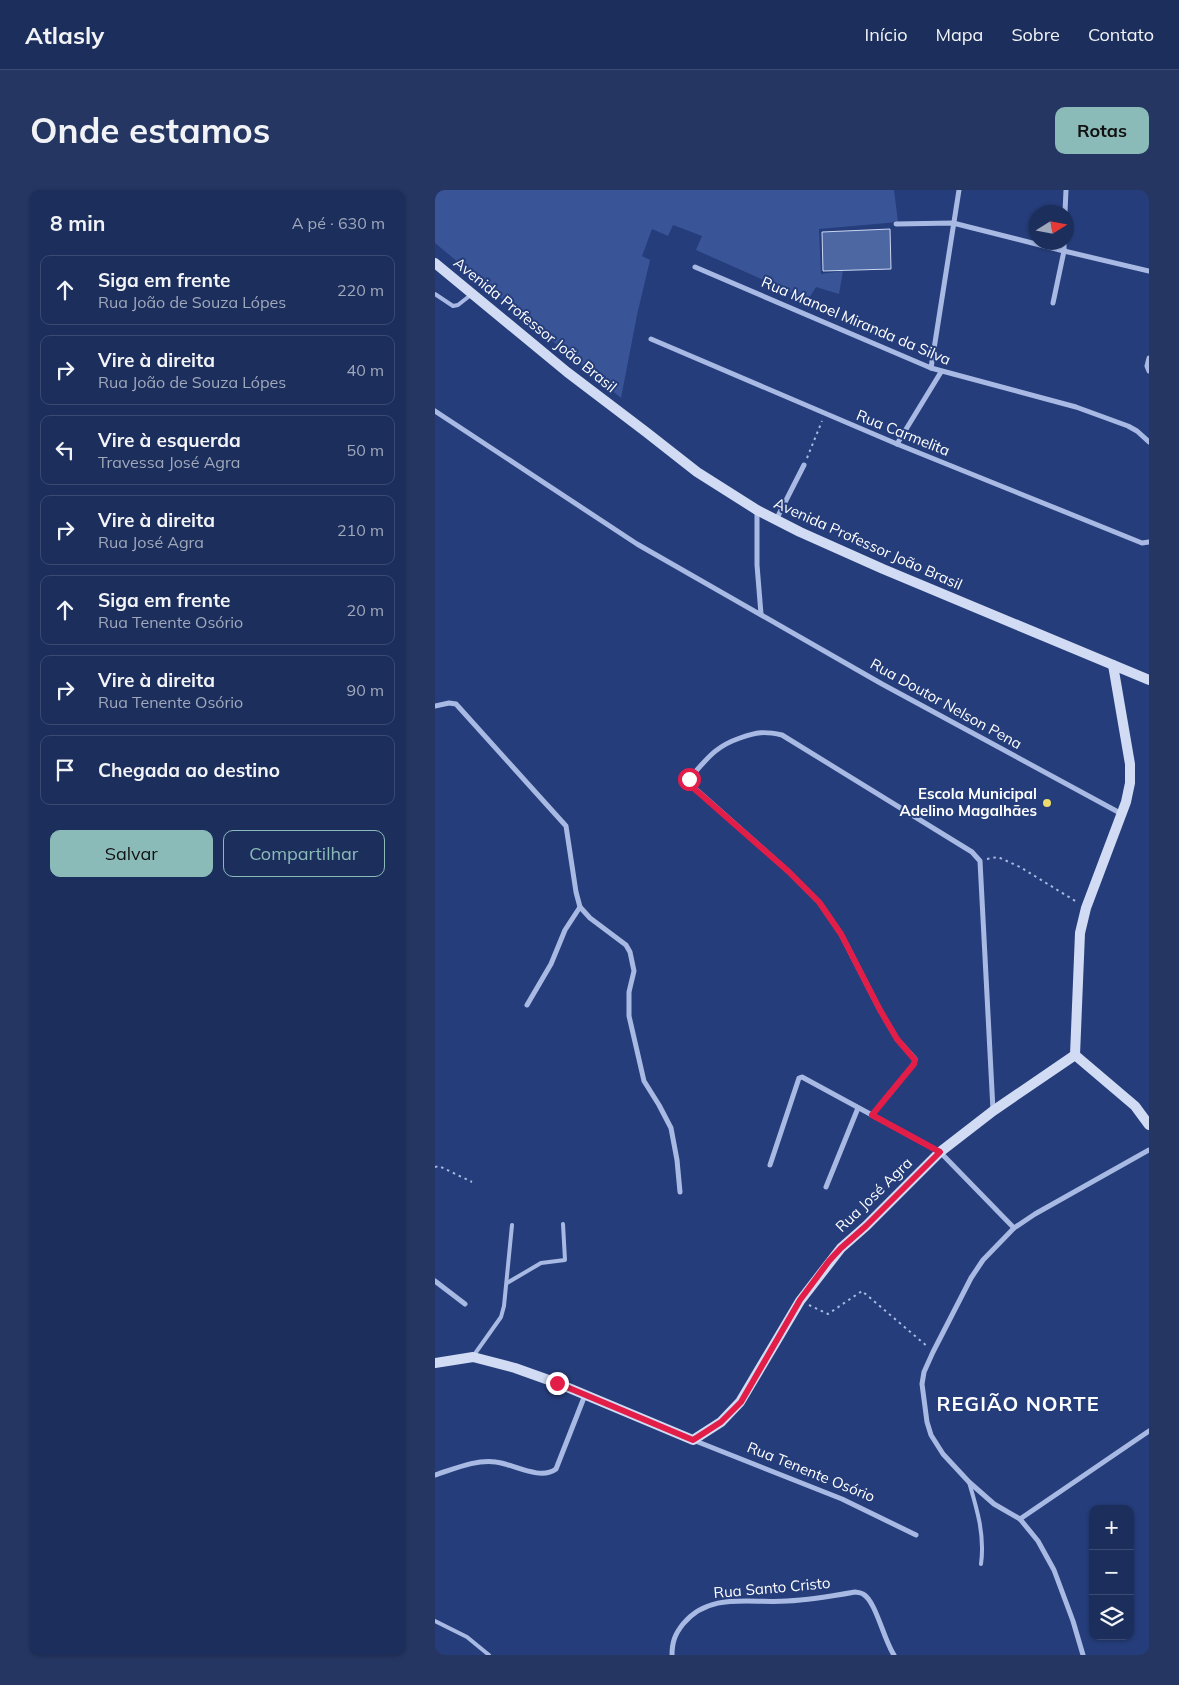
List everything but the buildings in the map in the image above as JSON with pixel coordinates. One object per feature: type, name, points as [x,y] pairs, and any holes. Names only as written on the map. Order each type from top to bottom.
[{"type":"street","points":[[931,368],[959,190]]},
{"type":"street","points":[[1065,205],[1066,190]]},
{"type":"street","points":[[896,224],[953,222],[1149,271]]},
{"type":"street","points":[[1053,303],[1064,251]]},
{"type":"street","name":"Avenida Professor João Brasil","points":[[435,264],[567,372],[697,472],[775,521],[883,569],[1149,680]]},
{"type":"street","name":"Rua Manoel Miranda da Silva","points":[[695,266],[941,372],[1076,407],[1128,426],[1149,442]]},
{"type":"street","name":"Rua Carmelita","points":[[651,339],[897,444],[1142,543],[1149,542]]},
{"type":"street","points":[[1148,370],[1149,358]]},
{"type":"street","points":[[897,444],[941,372]]},
{"type":"street","name":"Rua Doutor Nelson Pena","points":[[435,411],[637,544],[882,684],[1120,813]]},
{"type":"street","points":[[775,521],[804,465]]},
{"type":"street","points":[[757,510],[757,565],[761,614]]},
{"type":"street","points":[[1113,665],[1130,764],[1130,783],[1126,802],[1120,813],[1086,908],[1080,933],[1075,1055],[1135,1106],[1149,1125]]},
{"type":"street","points":[[435,706],[449,703],[457,704],[566,826],[580,907],[590,918],[626,945],[631,952],[635,971],[629,992],[629,1016],[644,1081],[671,1128],[677,1160],[679,1192]]},
{"type":"street","points":[[872,1115],[914,1064],[915,1059],[897,1039],[841,934],[819,902],[788,871],[689,783],[689,779],[723,744],[756,732],[768,732],[782,736],[972,852],[980,861],[993,1111]]},
{"type":"street","points":[[527,1005],[551,964],[565,930],[580,907]]},
{"type":"street","name":"Rua José Agra","points":[[693,1440],[721,1422],[741,1402],[800,1300],[841,1248],[866,1226],[940,1152],[993,1111],[1075,1055]]},
{"type":"street","points":[[770,1165],[789,1105],[799,1078],[802,1077],[940,1152],[1014,1228]]},
{"type":"street","points":[[826,1187],[858,1108]]},
{"type":"street","points":[[1083,1655],[1073,1621],[1054,1570],[1038,1541],[1020,1519],[994,1504],[969,1482],[943,1454],[931,1435],[927,1422],[922,1384],[933,1352],[971,1278],[983,1260],[1014,1228],[1035,1214],[1149,1150]]},
{"type":"street","points":[[435,1281],[465,1304]]},
{"type":"street","name":"Rua Tenente Osório","points":[[435,1363],[473,1357],[515,1368],[842,1499],[916,1535]]},
{"type":"street","points":[[435,1474],[468,1465],[495,1462],[541,1474],[552,1472],[556,1469],[585,1395]]},
{"type":"street","points":[[1020,1519],[1149,1431]]},
{"type":"street","name":"Rua Santo Cristo","points":[[672,1655],[672,1645],[677,1631],[691,1614],[705,1607],[723,1602],[753,1600],[785,1602],[855,1592],[863,1594],[870,1601],[889,1648],[894,1655]]},
{"type":"lane","points":[[435,294],[453,306],[458,305],[472,294]]},
{"type":"lane","points":[[507,1283],[541,1263],[565,1260],[563,1224]]},
{"type":"lane","points":[[473,1357],[501,1316],[504,1306],[512,1225]]},
{"type":"lane","points":[[969,1482],[982,1532],[981,1564]]},
{"type":"lane","points":[[435,1621],[467,1637],[489,1655]]},
{"type":"path","points":[[804,465],[825,414]]},
{"type":"path","points":[[980,861],[998,857],[1020,867],[1086,908]]},
{"type":"path","points":[[435,1167],[439,1166],[473,1182]]},
{"type":"path","points":[[800,1300],[828,1314],[862,1291],[933,1352]]},
{"type":"shaded area","points":[[435,190],[894,190],[898,222],[819,229],[821,274],[843,271],[839,294],[816,287],[808,300],[696,250],[702,236],[673,225],[668,236],[652,229],[642,256],[650,260],[621,398],[435,243]]},
{"type":"place","name":"Escola Municipal Adelino Magalhães","points":[[1047,803]]},
{"type":"district","name":"REGIÃO NORTE","points":[[1018,1404]]},
{"type":"route","points":[[557,1383],[693,1440],[721,1422],[741,1402],[800,1300],[829,1261],[940,1152],[872,1115],[914,1064],[915,1060],[897,1039],[841,934],[819,902],[788,871],[690,785],[689,779]]}]
